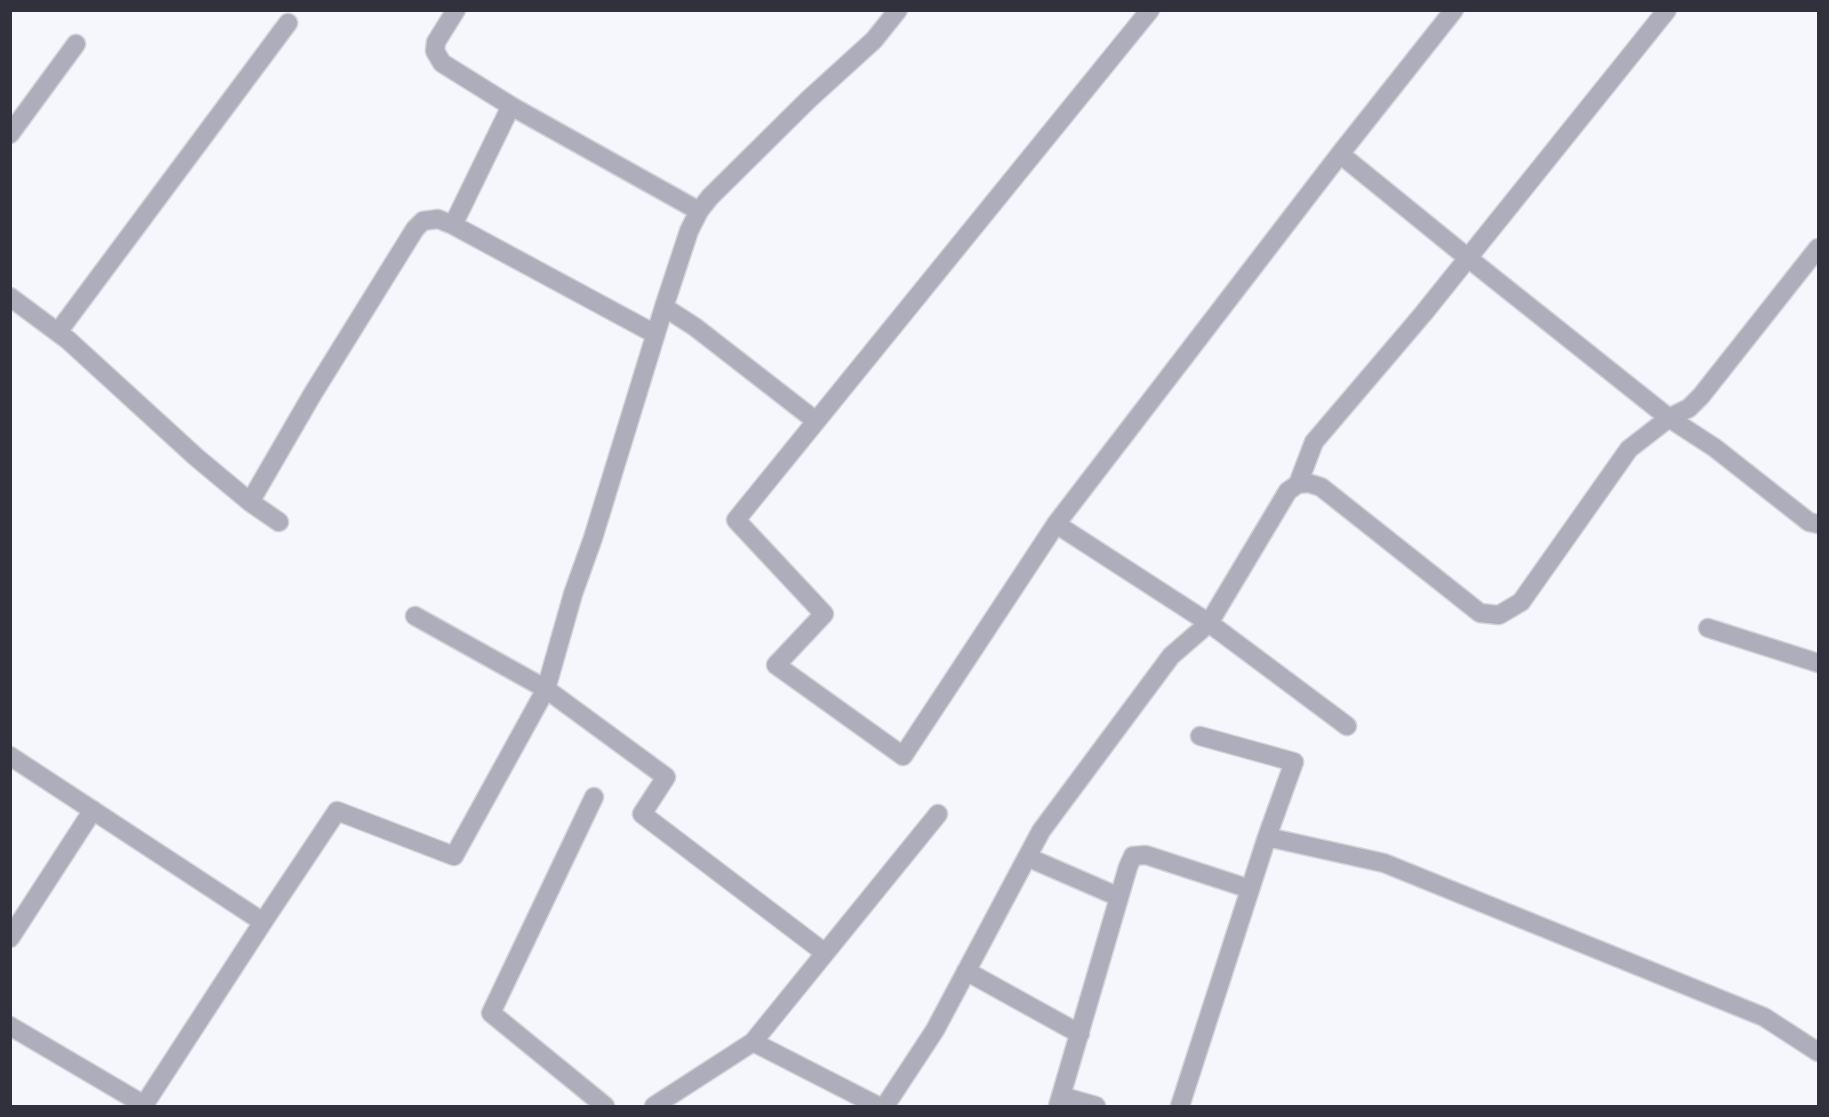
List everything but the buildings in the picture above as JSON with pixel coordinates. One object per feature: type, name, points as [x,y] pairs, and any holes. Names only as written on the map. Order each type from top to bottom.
[{"type":"street","points":[[456,10],[436,42],[435,51],[442,63],[511,106],[699,212]]},
{"type":"street","points":[[10,1026],[145,1106],[336,811],[453,856],[546,689],[573,594],[593,538],[689,231],[710,197],[808,100],[874,40],[898,10]]},
{"type":"street","points":[[1150,10],[735,520],[824,614],[776,665],[903,756],[1056,525],[1340,154],[1454,10]]},
{"type":"street","points":[[1298,484],[1314,442],[1423,314],[1668,10]]},
{"type":"street","points":[[58,332],[288,23]]},
{"type":"street","points":[[10,134],[76,44]]},
{"type":"street","points":[[453,225],[511,106]]},
{"type":"street","points":[[1340,154],[1669,417],[1715,448],[1809,522],[1818,524]]},
{"type":"street","points":[[250,502],[312,396],[415,229],[423,221],[438,219],[453,225],[655,334]]},
{"type":"street","points":[[885,1107],[935,1030],[1041,831],[1172,656],[1209,623],[1288,491],[1298,484],[1308,483],[1320,487],[1480,613],[1499,615],[1521,602],[1629,449],[1669,417],[1689,408],[1701,396],[1818,248]]},
{"type":"street","points":[[10,297],[58,332],[196,457],[250,502],[279,522]]},
{"type":"street","points":[[664,307],[695,327],[816,421]]},
{"type":"street","points":[[1056,525],[1209,623],[1347,726]]},
{"type":"street","points":[[414,616],[546,689],[666,777],[642,814],[825,953]]},
{"type":"street","points":[[1708,628],[1818,663]]},
{"type":"street","points":[[1180,1107],[1267,837],[1294,762],[1200,736]]},
{"type":"street","points":[[10,756],[263,922]]},
{"type":"street","points":[[594,796],[491,1014],[605,1107]]},
{"type":"street","points":[[10,938],[93,810]]},
{"type":"street","points":[[654,1107],[753,1042],[938,814]]},
{"type":"street","points":[[1267,837],[1384,863],[1764,1017],[1818,1052]]},
{"type":"street","points":[[1096,1107],[1060,1101],[1133,856],[1146,855],[1250,889]]},
{"type":"street","points":[[1027,857],[1119,897]]},
{"type":"street","points":[[966,971],[1080,1034]]},
{"type":"street","points":[[753,1042],[878,1107]]}]
